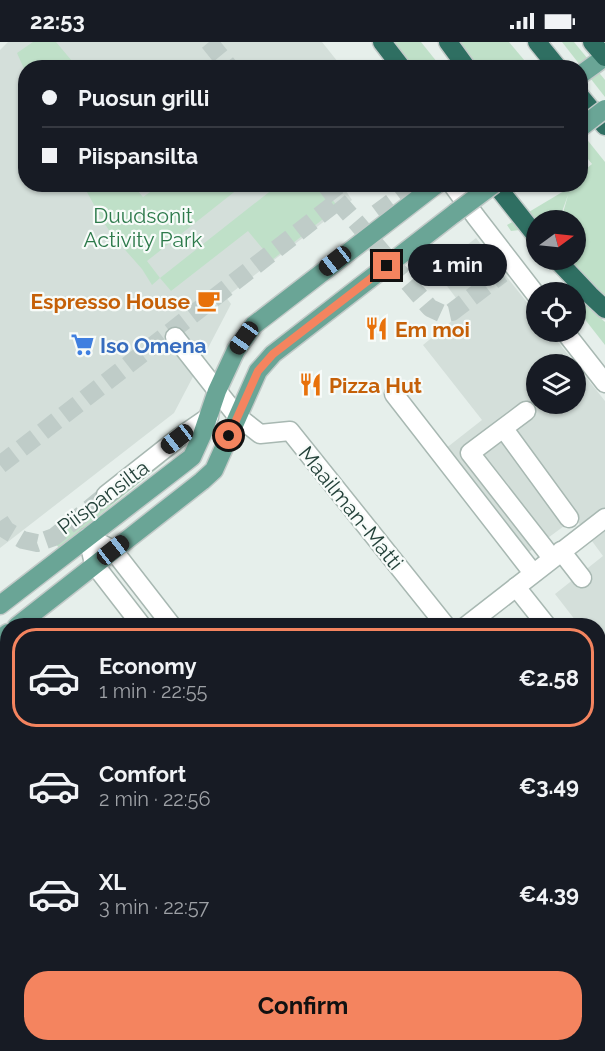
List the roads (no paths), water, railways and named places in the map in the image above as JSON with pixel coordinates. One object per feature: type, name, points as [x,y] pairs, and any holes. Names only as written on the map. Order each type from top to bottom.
[{"type":"highway","points":[[382,42],[396,60]]},
{"type":"highway","points":[[448,42],[461,60]]},
{"type":"highway","points":[[537,42],[552,60]]},
{"type":"highway","points":[[592,42],[605,57]]},
{"type":"highway","points":[[588,106],[605,126]]},
{"type":"highway","points":[[501,192],[526,223]]},
{"type":"highway","points":[[566,270],[605,309]]},
{"type":"main road","points":[[588,69],[605,57]]},
{"type":"main road","points":[[588,122],[605,109]]},
{"type":"main road","name":"Piispansilta","points":[[0,605],[192,457],[217,391],[236,350],[254,325],[432,192]]},
{"type":"main road","points":[[27,618],[214,470],[258,371],[273,354],[484,192]]},
{"type":"street","points":[[449,192],[476,217],[507,269],[526,286]]},
{"type":"street","name":"Maailman-Matti","points":[[174,337],[237,416],[260,434],[290,431],[440,618]]},
{"type":"street","points":[[573,342],[605,383]]},
{"type":"street","points":[[394,394],[533,573]]},
{"type":"street","points":[[526,411],[471,453],[556,555],[582,578]]},
{"type":"street","points":[[106,495],[208,417]]},
{"type":"street","points":[[504,429],[569,518]]},
{"type":"street","points":[[476,618],[605,518]]},
{"type":"street","points":[[88,537],[113,550],[166,618]]},
{"type":"street","points":[[88,537],[94,564],[136,618]]},
{"type":"street","points":[[516,586],[541,618]]},
{"type":"tunnel","points":[[209,42],[224,60]]},
{"type":"tunnel","points":[[0,465],[338,201],[331,192]]},
{"type":"tunnel","points":[[377,213],[405,192]]},
{"type":"tunnel","points":[[338,201],[430,308],[443,314],[452,312],[502,274]]},
{"type":"tunnel","points":[[0,521],[6,530],[23,540],[37,543],[54,537],[106,495]]},
{"type":"place","name":"Espresso House","points":[[208,301]]},
{"type":"place","name":"Em moi","points":[[377,329]]},
{"type":"place","name":"Iso Omena","points":[[82,345]]},
{"type":"place","name":"Pizza Hut","points":[[311,385]]},
{"type":"park label","name":"Duudsonit Activity Park","points":[[143,227]]}]
